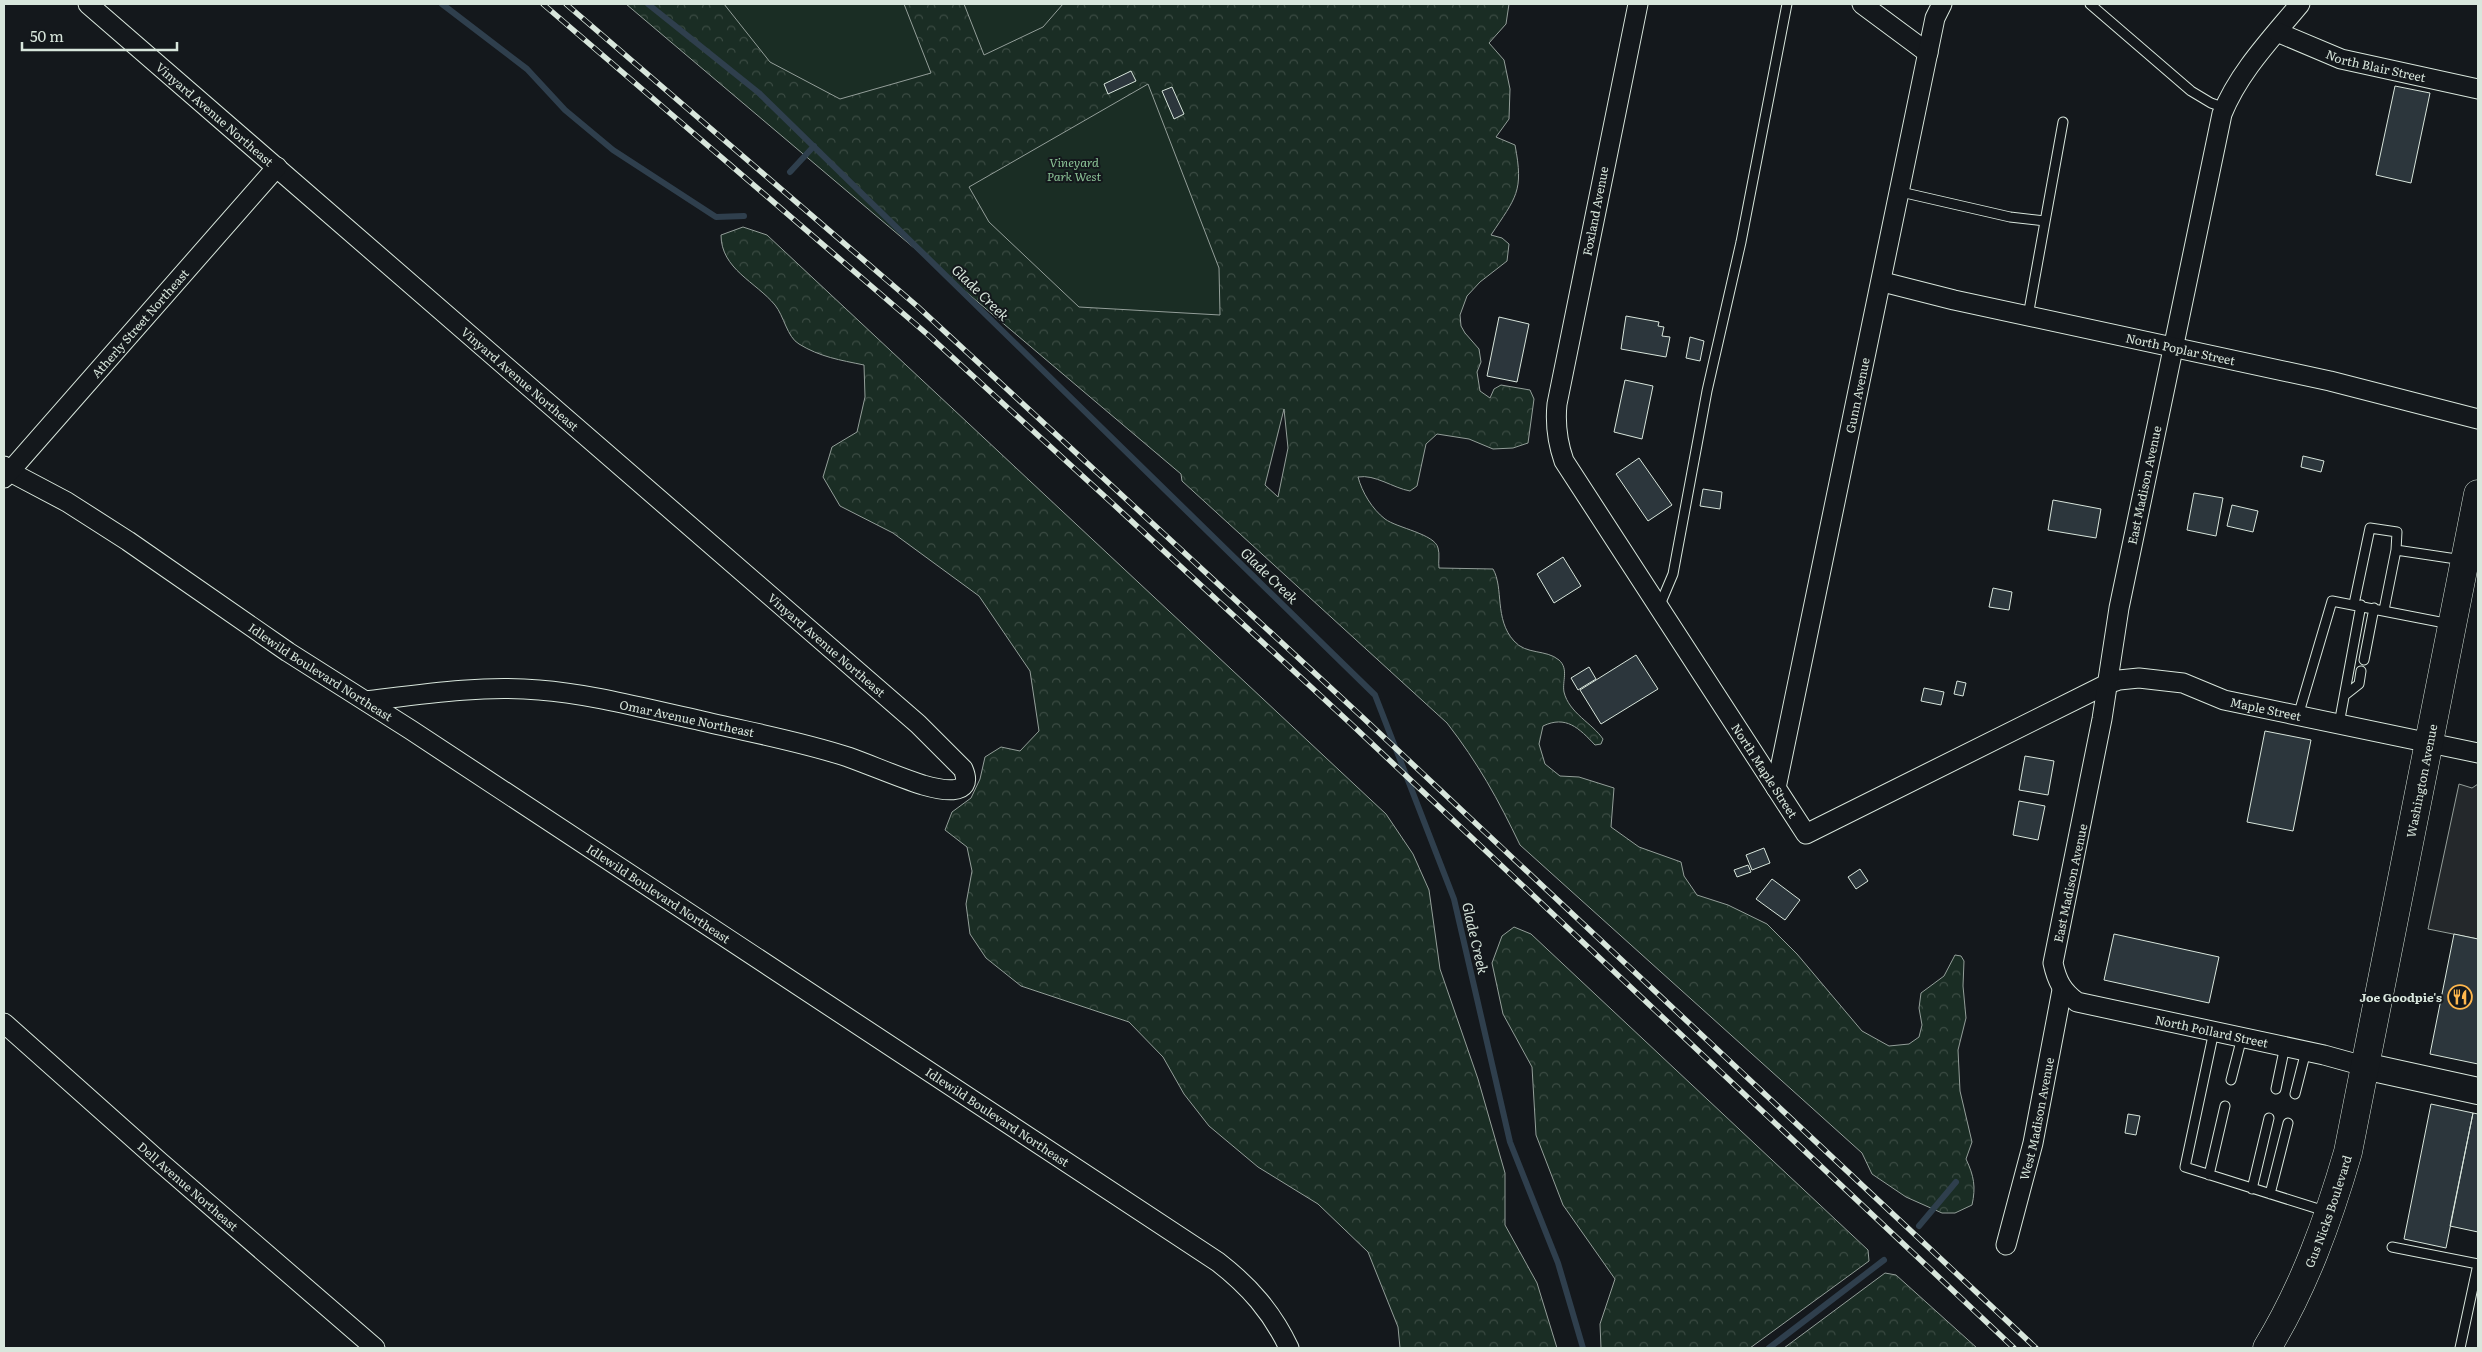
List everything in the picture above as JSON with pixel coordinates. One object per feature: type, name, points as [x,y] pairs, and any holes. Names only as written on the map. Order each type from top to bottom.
[{"type":"main road","name":"Washington Avenue","points":[[2364,1066],[2478,494]]},
{"type":"main road","points":[[2364,1066],[2478,1090]]},
{"type":"main road","name":"Gus Nicks Boulevard","points":[[2267,1348],[2280,1327],[2310,1264],[2330,1213],[2348,1152],[2364,1066]]},
{"type":"street","name":"Vinyard Avenue Northeast","points":[[88,4],[918,724],[950,756]]},
{"type":"street","name":"Foxland Avenue","points":[[1556,418],[1604,164],[1638,4]]},
{"type":"street","points":[[1862,4],[1928,53]]},
{"type":"street","name":"Gunn Avenue","points":[[1776,788],[1883,282],[1935,18],[1942,4]]},
{"type":"street","name":"East Madison Avenue","points":[[2062,990],[2056,980],[2053,963],[2088,795],[2118,608],[2172,346],[2224,108],[2238,82],[2300,4]]},
{"type":"street","name":"North Blair Street","points":[[2277,32],[2341,59],[2478,89]]},
{"type":"street","name":"Atherly Street Northeast","points":[[6,472],[277,167]]},
{"type":"street","name":"North Poplar Street","points":[[1883,282],[2028,316],[2330,381],[2478,419]]},
{"type":"street","name":"North Maple Street","points":[[1556,418],[1558,444],[1564,460],[1806,834],[2107,684]]},
{"type":"street","name":"Idlewild Boulevard Northeast","points":[[6,472],[67,502],[120,536],[288,652],[366,701],[1218,1262],[1241,1279],[1261,1301],[1289,1348]]},
{"type":"street","name":"Maple Street","points":[[2107,684],[2119,680],[2139,678],[2183,683],[2224,700],[2478,753]]},
{"type":"street","name":"Omar Avenue Northeast","points":[[366,701],[439,691],[540,690],[573,695],[778,738],[847,757],[923,785],[951,792],[959,789],[965,782],[966,776],[963,769],[950,756]]},
{"type":"street","name":"North Pollard Street","points":[[2062,990],[2077,1002],[2285,1046],[2364,1066]]},
{"type":"street","name":"West Madison Avenue","points":[[2006,1245],[2033,1143],[2062,990]]},
{"type":"street","name":"Dell Avenue Northeast","points":[[4,1023],[160,1162],[375,1348]]},
{"type":"lane","points":[[1659,607],[1673,574],[1705,400],[1741,242],[1787,4]]},
{"type":"lane","points":[[2090,4],[2191,91],[2211,103],[2224,108]]},
{"type":"lane","points":[[2028,316],[2044,221],[2064,122]]},
{"type":"lane","points":[[1900,192],[2010,217],[2044,221]]},
{"type":"lane","points":[[2339,724],[2370,528],[2396,532],[2396,550],[2364,660]]},
{"type":"lane","points":[[2396,550],[2466,560]]},
{"type":"lane","points":[[2298,716],[2332,601],[2452,624]]},
{"type":"lane","points":[[2345,695],[2359,684],[2361,671]]},
{"type":"lane","points":[[2214,1031],[2185,1167],[2330,1213]]},
{"type":"lane","points":[[2231,1080],[2242,1037]]},
{"type":"lane","points":[[2276,1089],[2285,1046]]},
{"type":"lane","points":[[2295,1094],[2306,1051]]},
{"type":"lane","points":[[2209,1175],[2225,1106]]},
{"type":"lane","points":[[2252,1189],[2269,1118]]},
{"type":"lane","points":[[2270,1194],[2288,1123]]},
{"type":"lane","points":[[2392,1247],[2478,1264],[2460,1348]]},
{"type":"green space","name":"Vineyard Park West","points":[[626,4],[1509,4],[1506,24],[1489,43],[1504,60],[1510,89],[1509,119],[1496,137],[1515,145],[1518,161],[1519,174],[1516,193],[1507,212],[1491,235],[1502,238],[1509,244],[1507,261],[1480,282],[1467,296],[1460,315],[1461,326],[1479,349],[1481,362],[1477,372],[1480,391],[1490,398],[1494,389],[1501,385],[1530,390],[1534,399],[1528,443],[1513,448],[1493,449],[1469,439],[1437,434],[1426,444],[1417,486],[1410,491],[1371,478],[1358,477],[1360,483],[1372,505],[1385,519],[1423,535],[1435,543],[1439,550],[1439,568],[1493,569],[1498,585],[1501,614],[1508,632],[1514,641],[1524,648],[1554,657],[1564,667],[1564,692],[1567,699],[1576,712],[1603,739],[1601,744],[1595,745],[1578,729],[1565,723],[1551,723],[1543,726],[1539,744],[1545,764],[1560,776],[1579,777],[1614,788],[1611,827],[1639,847],[1681,862],[1684,876],[1697,895],[1728,905],[1767,924],[1797,954],[1862,1031],[1889,1046],[1909,1044],[1919,1037],[1922,1025],[1919,1008],[1921,993],[1944,976],[1955,955],[1961,956],[1964,961],[1963,986],[1966,1018],[1958,1050],[1960,1091],[1972,1142],[1966,1159],[1974,1182],[1972,1205],[1955,1213],[1942,1213],[1906,1197],[1872,1174],[1862,1153],[1520,845],[1487,782],[1447,723],[1182,481],[1181,474]],"holes":[[[1284,409],[1288,448],[1278,497],[1265,485]]]},
{"type":"green space","points":[[724,4],[904,4],[931,73],[840,99],[770,62]]},
{"type":"green space","points":[[964,4],[1063,4],[1043,27],[984,55]]},
{"type":"green space","name":"Vineyard Park West","points":[[1148,84],[1219,268],[1220,315],[1079,307],[989,222],[969,187]]},
{"type":"green space","points":[[743,227],[767,235],[1386,814],[1413,854],[1429,890],[1440,969],[1478,1079],[1505,1173],[1505,1225],[1537,1283],[1557,1348],[1400,1348],[1398,1327],[1368,1252],[1318,1204],[1258,1167],[1209,1126],[1184,1094],[1163,1057],[1129,1022],[1021,986],[986,958],[970,934],[966,904],[972,871],[967,847],[945,830],[952,812],[971,798],[980,779],[985,757],[1001,747],[1020,751],[1039,731],[1030,671],[979,596],[893,533],[840,506],[823,477],[832,447],[857,432],[865,397],[864,365],[822,355],[795,341],[775,305],[733,266],[727,257],[721,235]]},
{"type":"green space","points":[[1514,927],[1531,934],[1868,1250],[1869,1261],[1750,1348],[1601,1348],[1600,1324],[1615,1279],[1563,1205],[1536,1135],[1532,1067],[1503,1014],[1492,963],[1502,936]]},
{"type":"green space","points":[[1885,1273],[1896,1275],[1977,1348],[1784,1348]]},
{"type":"shaded area","points":[[2459,784],[2472,788],[2478,784],[2478,939],[2428,929]]},
{"type":"building","points":[[1131,71],[1136,81],[1108,94],[1104,84]]},
{"type":"building","points":[[2395,86],[2430,93],[2411,183],[2376,175]]},
{"type":"building","points":[[1172,87],[1184,114],[1174,119],[1162,91]]},
{"type":"building","points":[[1626,316],[1659,322],[1658,326],[1664,327],[1662,336],[1670,337],[1666,357],[1621,349]]},
{"type":"building","points":[[1499,317],[1529,324],[1517,382],[1487,376]]},
{"type":"building","points":[[1690,337],[1704,341],[1700,361],[1686,358]]},
{"type":"building","points":[[1625,380],[1653,386],[1642,439],[1614,432]]},
{"type":"building","points":[[2303,456],[2324,461],[2321,472],[2301,467]]},
{"type":"building","points":[[1639,458],[1672,505],[1648,521],[1616,474]]},
{"type":"building","points":[[1703,489],[1722,492],[1720,509],[1700,506]]},
{"type":"building","points":[[2194,493],[2223,498],[2216,536],[2187,530]]},
{"type":"building","points":[[2053,500],[2101,509],[2096,538],[2048,530]]},
{"type":"building","points":[[2232,505],[2258,511],[2253,532],[2227,526]]},
{"type":"building","points":[[1563,557],[1581,586],[1554,603],[1537,574]]},
{"type":"building","points":[[1993,588],[2012,592],[2009,610],[1989,607]]},
{"type":"building","points":[[1636,655],[1658,689],[1601,724],[1580,690]]},
{"type":"building","points":[[1589,667],[1596,679],[1578,690],[1571,678]]},
{"type":"building","points":[[1957,681],[1966,683],[1963,696],[1954,694]]},
{"type":"building","points":[[1924,688],[1944,692],[1941,705],[1921,701]]},
{"type":"building","points":[[2265,731],[2311,740],[2293,831],[2247,822]]},
{"type":"building","points":[[2025,756],[2054,761],[2048,795],[2019,790]]},
{"type":"building","points":[[2019,801],[2045,806],[2038,840],[2013,835]]},
{"type":"building","points":[[1764,848],[1770,863],[1752,870],[1746,855]]},
{"type":"building","points":[[1748,865],[1751,872],[1737,877],[1734,870]]},
{"type":"building","points":[[1860,869],[1868,881],[1856,889],[1848,877]]},
{"type":"building","points":[[1772,879],[1800,900],[1785,920],[1756,899]]},
{"type":"building","points":[[2114,934],[2219,957],[2209,1003],[2104,980]]},
{"type":"building","name":"Joe Goodpie's","points":[[2454,934],[2478,939],[2478,1064],[2430,1054]]},
{"type":"building","points":[[2431,1104],[2473,1113],[2446,1248],[2404,1239]]},
{"type":"building","points":[[2473,1113],[2478,1114],[2478,1232],[2450,1226]]},
{"type":"building","points":[[2128,1114],[2140,1116],[2136,1135],[2125,1133]]},
{"type":"waterway","points":[[442,4],[527,69],[565,110],[613,150],[716,217],[744,216]]},
{"type":"waterway","name":"Glade Creek","points":[[648,4],[759,93],[1375,695],[1454,899],[1510,1142],[1558,1263],[1583,1348]]},
{"type":"waterway","points":[[790,172],[814,146]]},
{"type":"waterway","points":[[1919,1226],[1956,1182]]},
{"type":"waterway","points":[[1769,1348],[1884,1260]]},
{"type":"railway","points":[[543,4],[927,334],[1112,503],[1350,723],[2014,1348]]},
{"type":"railway","points":[[566,4],[917,306],[1359,714],[2036,1348]]},
{"type":"place","name":"Joe Goodpie's","points":[[2460,997]]}]
